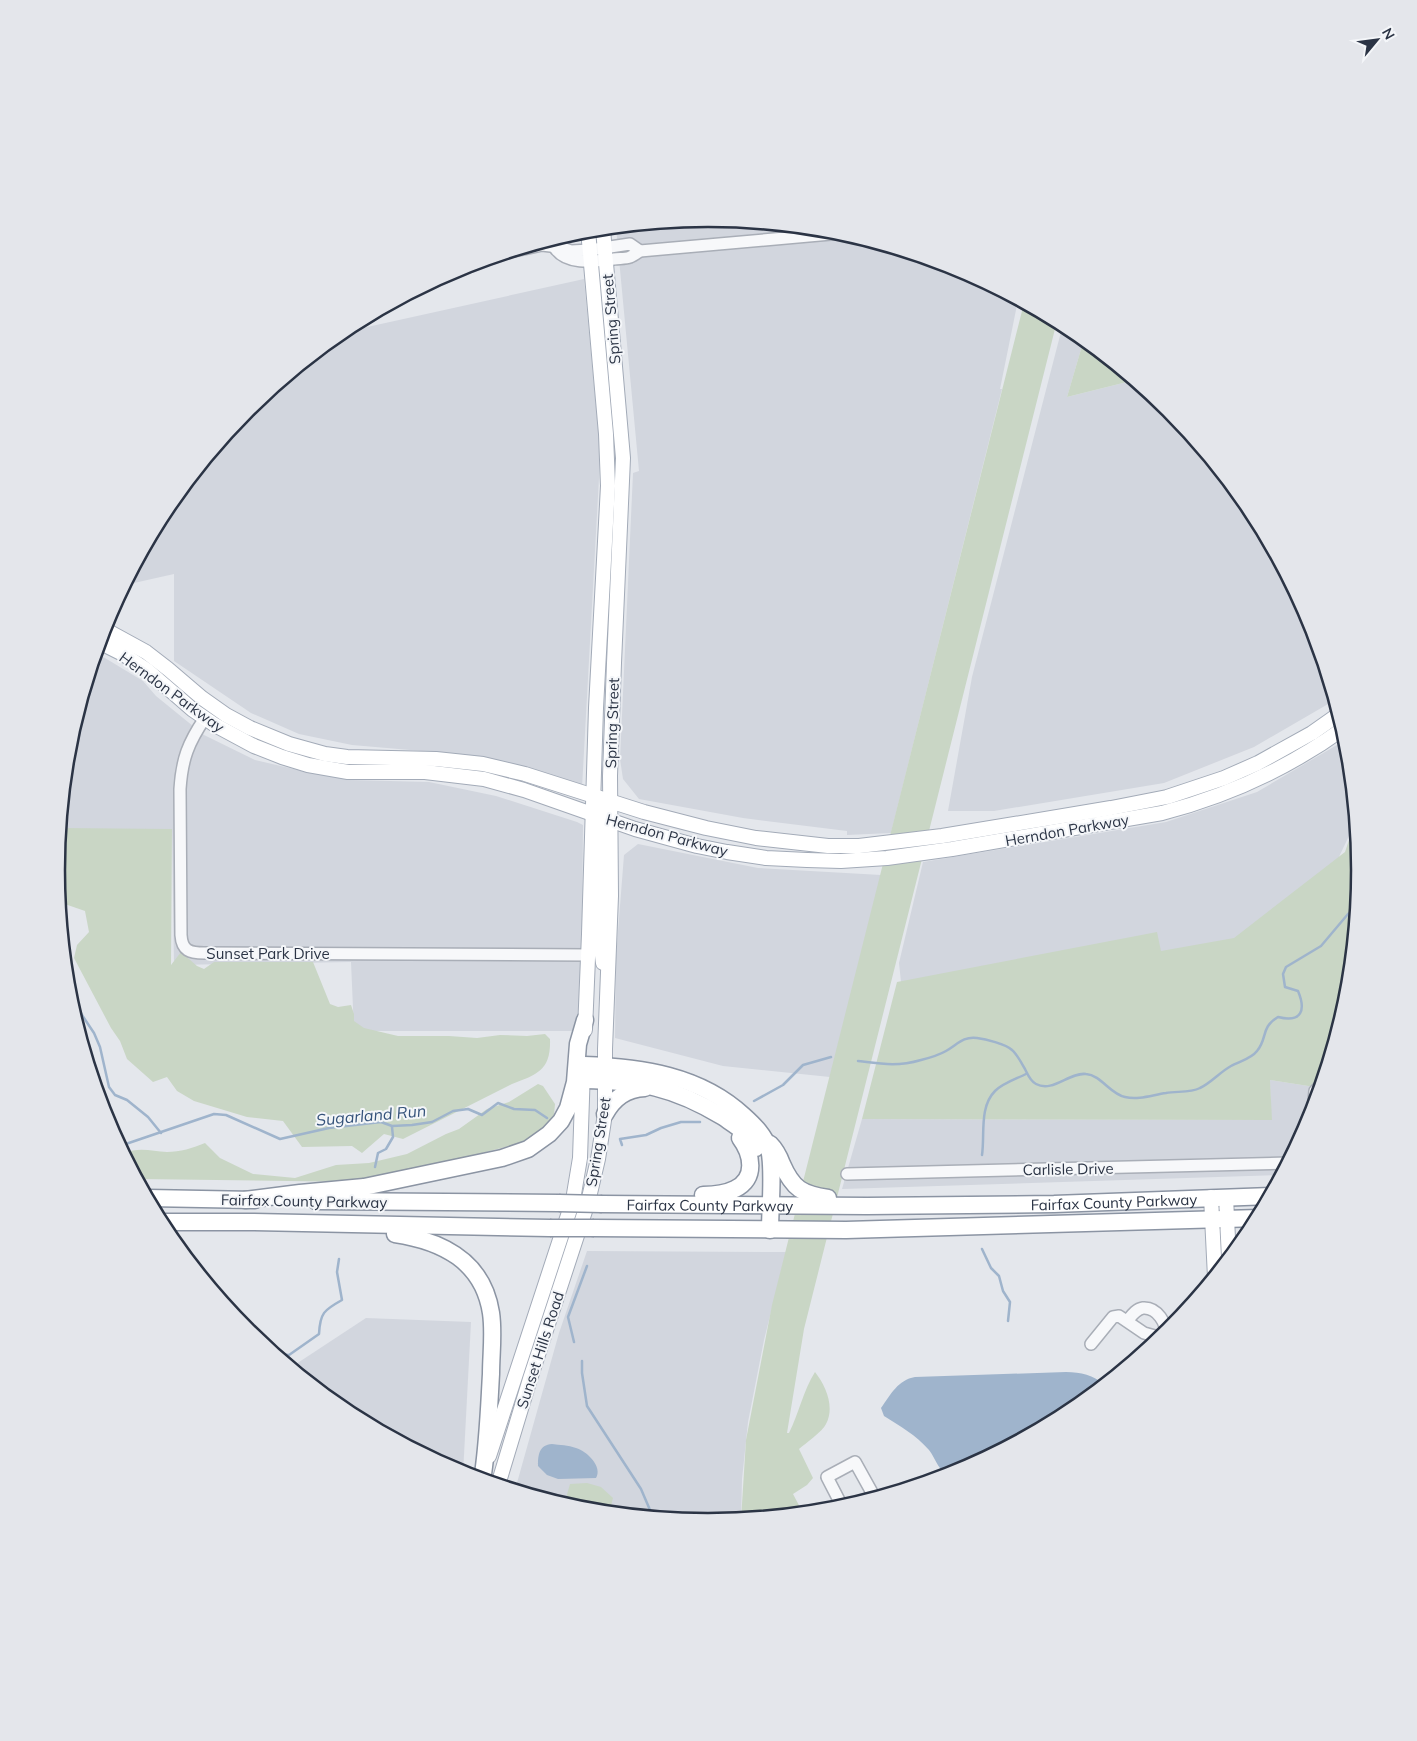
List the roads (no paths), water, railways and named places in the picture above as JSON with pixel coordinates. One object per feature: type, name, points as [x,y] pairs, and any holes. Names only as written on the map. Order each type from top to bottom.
[{"type":"highway","points":[[245,1200],[300,1192],[364,1188],[502,1158],[528,1149],[549,1134],[561,1121],[568,1108],[575,1082],[578,1044],[585,1020]]},
{"type":"highway","points":[[583,1072],[658,1072],[694,1084],[718,1096],[740,1112],[763,1138],[770,1154],[765,1204],[765,1230]]},
{"type":"highway","points":[[606,1073],[659,1088],[694,1101],[748,1134],[757,1149],[760,1161],[765,1204]]},
{"type":"highway","points":[[605,1114],[615,1100],[628,1091],[638,1088],[659,1088]]},
{"type":"highway","points":[[646,1204],[689,1195],[724,1193],[734,1190],[743,1183],[750,1171],[749,1154],[744,1143],[722,1117]]},
{"type":"highway","points":[[763,1138],[775,1148],[789,1178],[798,1189],[808,1194],[867,1206]]},
{"type":"highway","name":"Fairfax County Parkway","points":[[155,1198],[563,1210],[602,1204],[867,1206],[1054,1204],[1220,1208],[1251,1216]]},
{"type":"highway","name":"Fairfax County Parkway","points":[[169,1222],[550,1228],[589,1222],[765,1230],[972,1228],[1220,1208],[1262,1198]]},
{"type":"highway","points":[[1220,1208],[1256,1208]]},
{"type":"highway","points":[[338,1225],[407,1236],[435,1243],[463,1261],[479,1280],[486,1296],[492,1322],[489,1432],[483,1473]]},
{"type":"main road","name":"Spring Street","points":[[589,1222],[605,1114],[611,904],[602,817],[602,799],[614,663],[623,458],[604,236]]},
{"type":"main road","name":"Spring Street","points":[[563,1210],[576,1187],[580,1158],[588,954],[602,817],[608,486],[606,434],[589,238]]},
{"type":"main road","name":"Herndon Parkway","points":[[111,633],[146,652],[226,715],[264,735],[289,744],[325,754],[347,757],[422,758],[483,764],[525,774],[602,799],[706,828],[779,841],[822,846],[913,840],[1111,808],[1181,793],[1224,778],[1275,754],[1312,733],[1333,718]]},
{"type":"main road","name":"Herndon Parkway","points":[[106,645],[147,670],[204,718],[254,746],[282,757],[308,765],[357,772],[425,772],[470,777],[524,790],[635,829],[697,846],[766,858],[841,861],[897,857],[1133,819],[1178,809],[1257,780],[1307,753],[1337,733]]},
{"type":"main road","points":[[1220,1208],[1227,1250]]},
{"type":"main road","points":[[1216,1266],[1220,1208]]},
{"type":"main road","name":"Sunset Hills Road","points":[[483,1473],[563,1210]]},
{"type":"main road","name":"Sunset Hills Road","points":[[500,1479],[530,1379],[589,1222]]},
{"type":"street","points":[[552,247],[591,256],[606,254],[630,257],[640,251],[811,236]]},
{"type":"street","name":"Sunset Park Drive","points":[[204,718],[191,739],[181,766],[181,935],[182,944],[187,950],[199,953],[588,954]]},
{"type":"street","name":"Carlisle Drive","points":[[848,1174],[1282,1163]]},
{"type":"street","points":[[1128,1320],[1136,1311],[1143,1308],[1150,1309],[1162,1318],[1164,1326]]},
{"type":"street","points":[[1091,1344],[1113,1317],[1119,1316],[1128,1320],[1144,1333],[1154,1335]]},
{"type":"street","points":[[839,1501],[827,1477],[855,1462],[872,1493]]},
{"type":"water","points":[[1066,1372],[1087,1375],[1100,1381],[1066,1406],[1030,1428],[993,1448],[942,1470],[929,1450],[908,1431],[884,1416],[881,1408],[899,1384],[915,1377]]},
{"type":"water","points":[[552,1444],[573,1447],[585,1452],[596,1464],[598,1474],[596,1478],[558,1479],[547,1475],[538,1466],[538,1458],[544,1446]]},
{"type":"waterway","name":"Sugarland Run","points":[[858,1061],[904,1064],[940,1054],[968,1038],[977,1038],[995,1042],[1009,1048],[1018,1056],[1031,1080],[1042,1086],[1049,1086],[1073,1076],[1086,1074],[1096,1078],[1120,1095],[1130,1098],[1196,1090],[1227,1068],[1255,1054],[1262,1042],[1266,1029],[1272,1021],[1278,1017],[1292,1018],[1300,1013],[1302,1004],[1298,991],[1285,987],[1283,974],[1286,967],[1321,946],[1351,913]]},
{"type":"waterway","points":[[81,1013],[94,1033],[100,1047],[109,1087],[115,1095],[127,1100],[148,1117],[161,1133]]},
{"type":"waterway","name":"Sugarland Run","points":[[754,1101],[783,1085],[803,1065],[831,1057]]},
{"type":"waterway","points":[[982,1155],[985,1113],[990,1098],[1002,1086],[1026,1074]]},
{"type":"waterway","name":"Sugarland Run","points":[[126,1144],[214,1114],[226,1115],[280,1139],[329,1128],[381,1122],[392,1126],[432,1122],[453,1111],[468,1109],[482,1115],[498,1103],[514,1109],[535,1110],[547,1118]]},
{"type":"waterway","name":"Sugarland Run","points":[[622,1145],[620,1139],[646,1135],[681,1122],[700,1122]]},
{"type":"waterway","points":[[375,1167],[378,1153],[386,1149],[393,1137],[392,1127]]},
{"type":"waterway","points":[[982,1249],[991,1268],[999,1276],[1003,1291],[1010,1302],[1008,1321]]},
{"type":"waterway","points":[[285,1355],[289,1355],[319,1334],[320,1321],[324,1313],[342,1300],[337,1272],[339,1259]]},
{"type":"waterway","points":[[574,1342],[568,1317],[587,1266]]},
{"type":"waterway","points":[[582,1361],[587,1406],[641,1489],[650,1511]]}]
